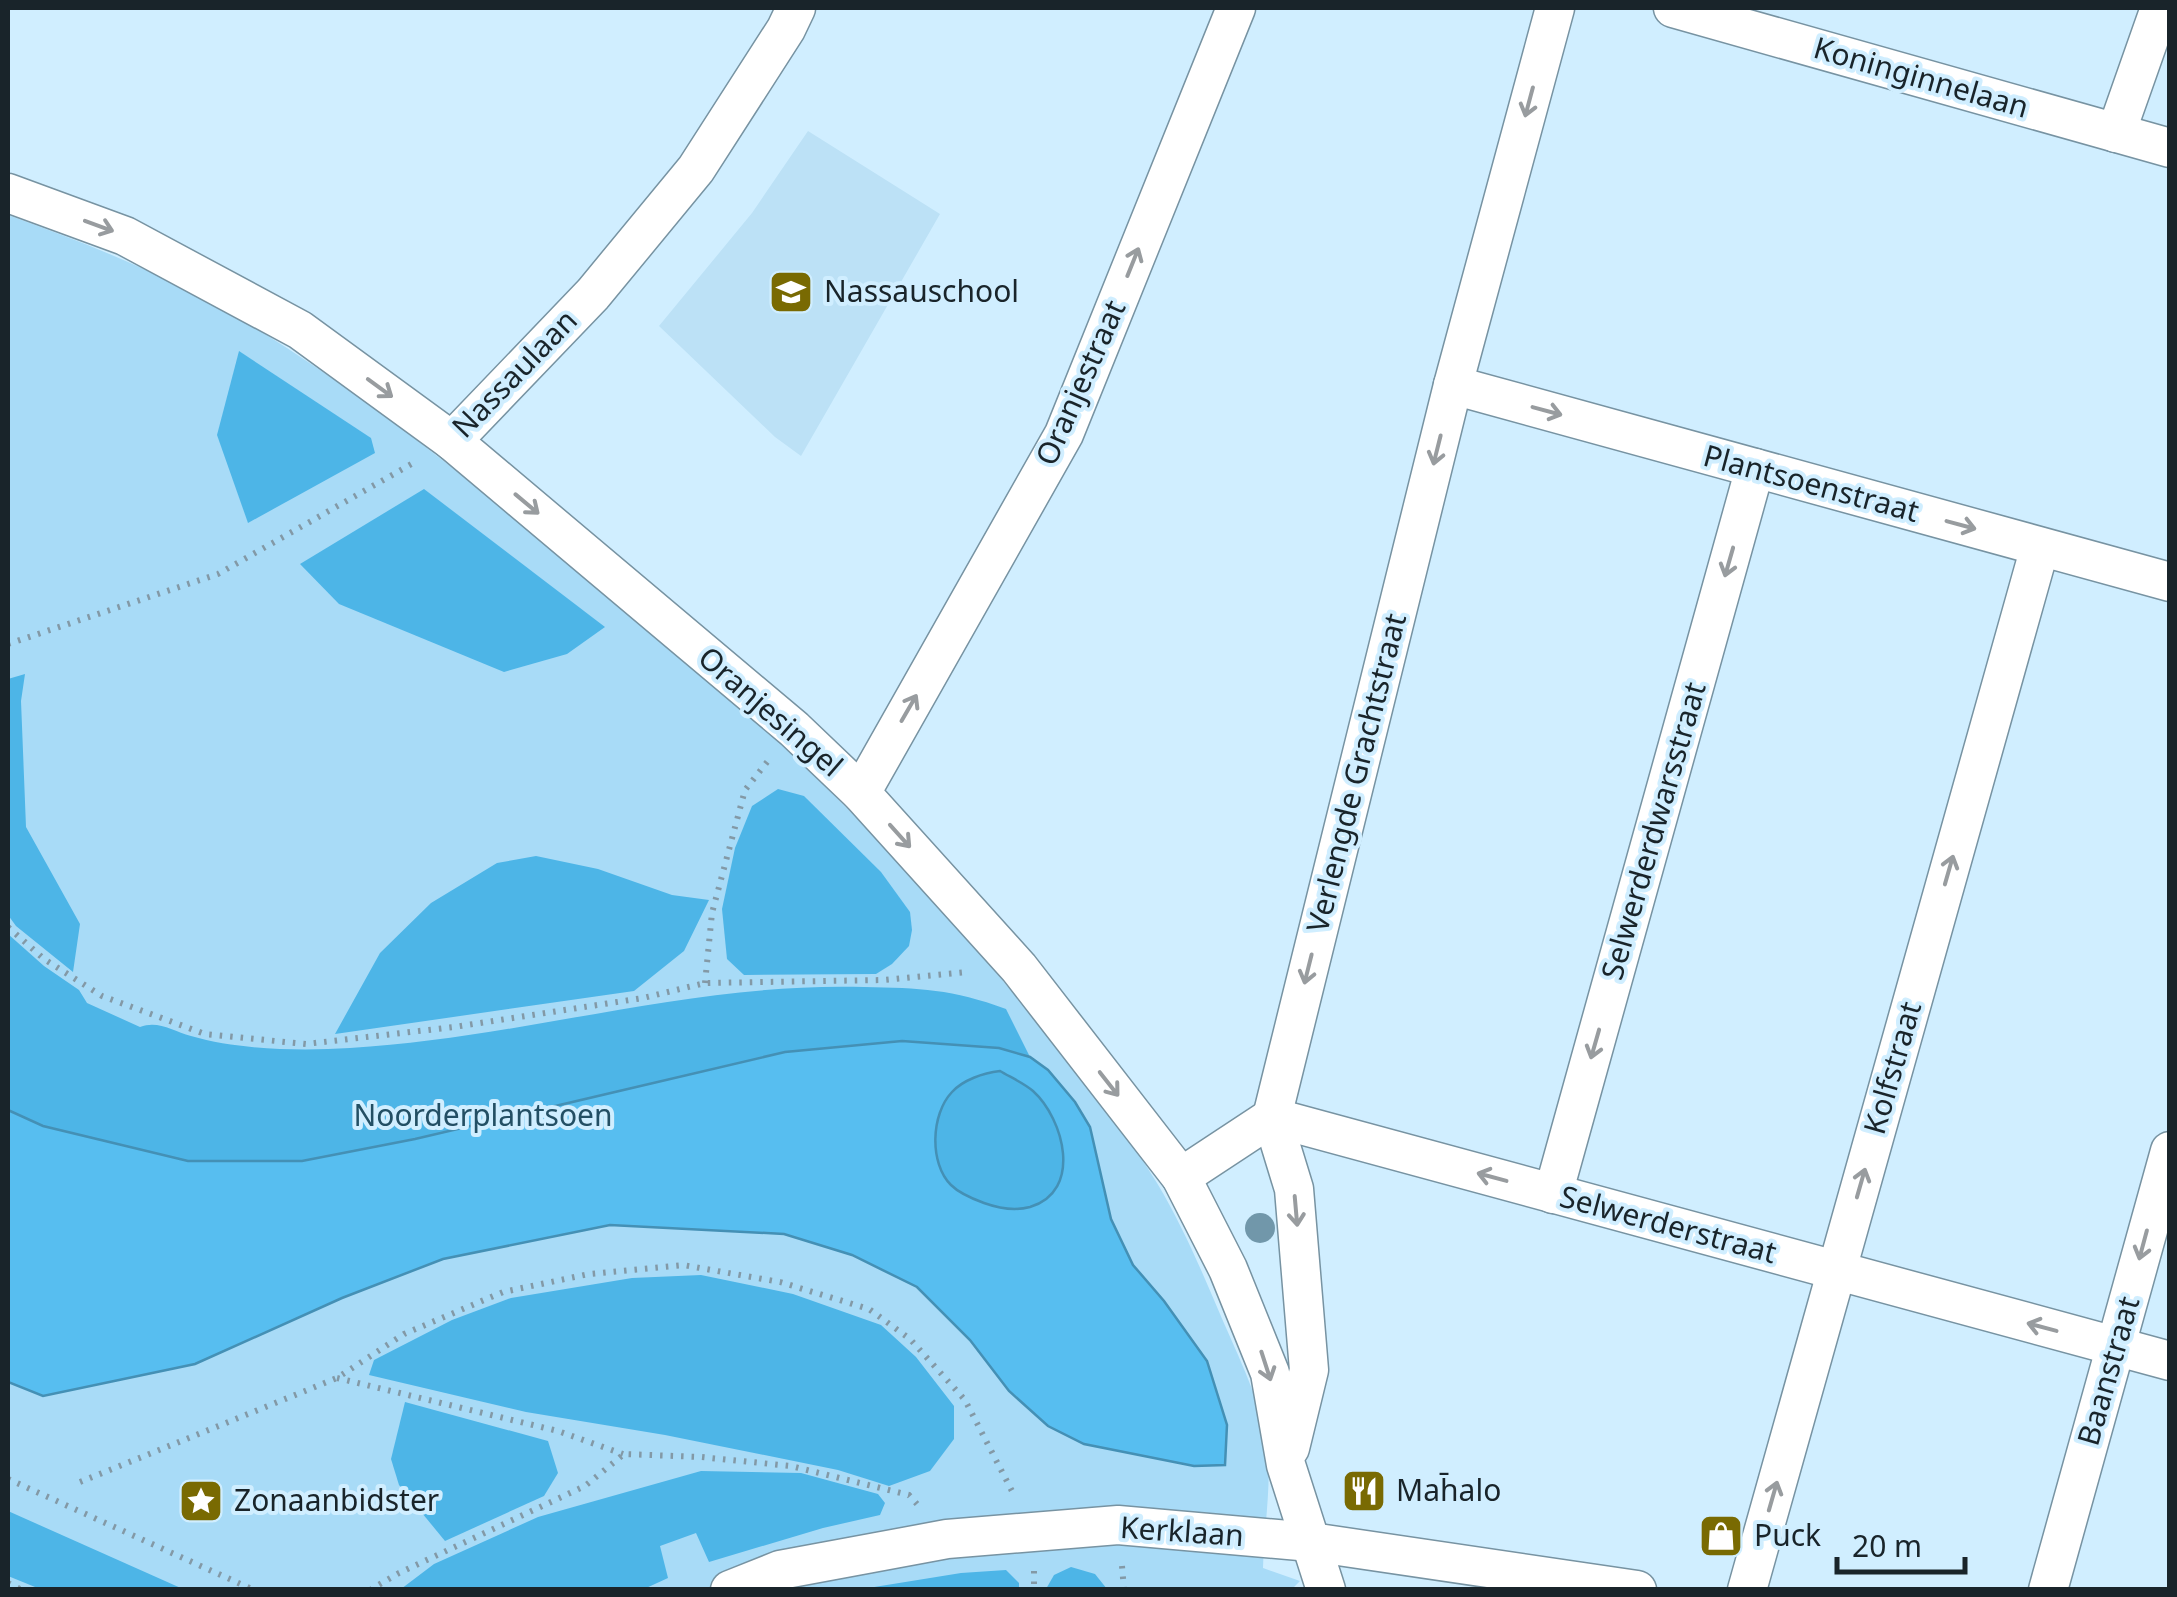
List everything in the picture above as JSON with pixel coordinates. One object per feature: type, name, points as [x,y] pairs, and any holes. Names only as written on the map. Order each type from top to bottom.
[{"type":"street","name":"Nassaulaan","points":[[452,441],[593,294],[696,169],[796,8]]},
{"type":"street","name":"Oranjestraat","points":[[861,792],[1064,434],[1236,8]]},
{"type":"street","name":"Verlengde Grachtstraat","points":[[1272,1118],[1453,385],[1554,8]]},
{"type":"street","name":"Koninginnelaan","points":[[1674,8],[1719,14],[2170,148]]},
{"type":"street","points":[[2116,133],[2160,8]]},
{"type":"street","name":"Oranjesingel","points":[[8,193],[124,236],[300,330],[452,441],[794,728],[861,792],[1019,968],[1181,1177],[1228,1268],[1270,1373],[1286,1465]]},
{"type":"street","name":"Plantsoenstraat","points":[[1453,385],[2170,582]]},
{"type":"street","name":"Selwerderdwarsstraat","points":[[1553,1194],[1755,468]]},
{"type":"street","name":"Kolfstraat","points":[[1747,1590],[2040,547]]},
{"type":"street","points":[[1181,1177],[1272,1118],[1294,1189],[1310,1370],[1286,1465],[1326,1590]]},
{"type":"street","name":"Selwerderstraat","points":[[1272,1118],[2170,1361]]},
{"type":"street","name":"Baanstraat","points":[[2048,1590],[2170,1152]]},
{"type":"street","name":"Kerklaan","points":[[730,1590],[780,1570],[947,1539],[1118,1525],[1311,1542],[1637,1590]]},
{"type":"path","name":"Nassaulaan","points":[[8,644],[218,574],[452,441]]},
{"type":"path","points":[[706,982],[712,913],[745,790],[794,728]]},
{"type":"path","points":[[8,926],[44,959],[102,996],[205,1034],[306,1044],[492,1022],[643,998],[706,982],[884,980],[1019,968]]},
{"type":"path","points":[[80,1482],[337,1378],[404,1334],[503,1292],[589,1274],[683,1264],[780,1282],[869,1309],[910,1339],[966,1400],[1033,1532]]},
{"type":"path","points":[[337,1378],[558,1430],[624,1454],[791,1466],[909,1495],[947,1539]]},
{"type":"path","points":[[370,1590],[399,1572],[584,1486],[624,1454]]},
{"type":"path","points":[[8,1479],[254,1590]]},
{"type":"path","points":[[8,1583],[22,1590]]},
{"type":"shaded area","name":"Nassauschool","points":[[808,131],[940,214],[801,456],[775,437],[659,326],[752,213]]},
{"type":"shaded area","points":[[902,1041],[999,1048],[1030,1057],[1048,1070],[1090,1127],[1111,1219],[1133,1265],[1207,1361],[1227,1425],[1225,1465],[1194,1466],[1084,1444],[1048,1426],[1009,1391],[970,1340],[917,1287],[852,1255],[784,1234],[610,1225],[443,1259],[342,1298],[195,1364],[43,1396],[8,1382],[8,1110],[43,1126],[188,1161],[302,1161],[415,1139],[785,1052]],"holes":[[[1000,1071],[1029,1088],[1044,1103],[1060,1136],[1062,1171],[1057,1186],[1047,1199],[1030,1207],[995,1206],[958,1191],[944,1176],[936,1152],[940,1113],[952,1092],[980,1075]]]},
{"type":"green space","name":"Noorderplantsoen","points":[[8,215],[189,290],[292,351],[382,414],[734,701],[912,876],[1099,1100],[1175,1215],[1261,1416],[1269,1465],[1263,1568],[1300,1581],[1291,1590],[8,1589]]},
{"type":"green space","points":[[239,351],[371,438],[375,453],[248,523],[217,435]]},
{"type":"green space","points":[[424,489],[605,627],[567,654],[504,672],[339,604],[300,564]]},
{"type":"green space","points":[[25,674],[21,701],[26,827],[80,924],[73,972],[8,915],[8,679]]},
{"type":"green space","points":[[778,789],[804,796],[881,872],[910,912],[909,946],[876,974],[744,975],[727,959],[722,909],[735,848],[752,806]]},
{"type":"green space","points":[[536,856],[598,869],[672,895],[709,900],[684,951],[634,991],[335,1034],[380,953],[431,903],[497,863]]},
{"type":"green space","points":[[8,934],[79,990],[87,1003],[140,1027],[159,1025],[210,1041],[249,1047],[331,1049],[415,1042],[735,993],[864,987],[936,991],[1006,1009],[1030,1057],[999,1048],[785,1052],[415,1139],[302,1161],[188,1161],[43,1126],[8,1110]]},
{"type":"green space","points":[[1000,1071],[1029,1088],[1044,1103],[1060,1136],[1062,1171],[1057,1186],[1047,1199],[1030,1207],[995,1206],[958,1191],[944,1176],[936,1152],[940,1113],[952,1092],[974,1078]]},
{"type":"green space","points":[[701,1275],[793,1294],[881,1325],[916,1357],[954,1406],[954,1439],[930,1471],[889,1486],[838,1470],[526,1412],[369,1375],[374,1360],[452,1320],[511,1298],[632,1278]]},
{"type":"green space","points":[[405,1402],[548,1441],[558,1473],[544,1496],[445,1541],[399,1485],[391,1459]]},
{"type":"green space","points":[[701,1471],[801,1473],[878,1494],[885,1503],[880,1515],[709,1562],[696,1533],[660,1546],[668,1578],[644,1589],[401,1589],[434,1564],[538,1517]]},
{"type":"green space","points":[[8,1511],[183,1589],[40,1589],[8,1576]]},
{"type":"green space","points":[[1071,1567],[1095,1574],[1107,1589],[1046,1589],[1054,1575]]},
{"type":"green space","points":[[1006,1570],[1019,1583],[1019,1589],[862,1589],[961,1573]]},
{"type":"place","name":"Nassauschool","points":[[791,292]]},
{"type":"place","name":"Mah̄alo","points":[[1364,1491]]},
{"type":"place","name":"Zonaanbidster","points":[[201,1501]]},
{"type":"place","name":"Puck","points":[[1721,1536]]}]
